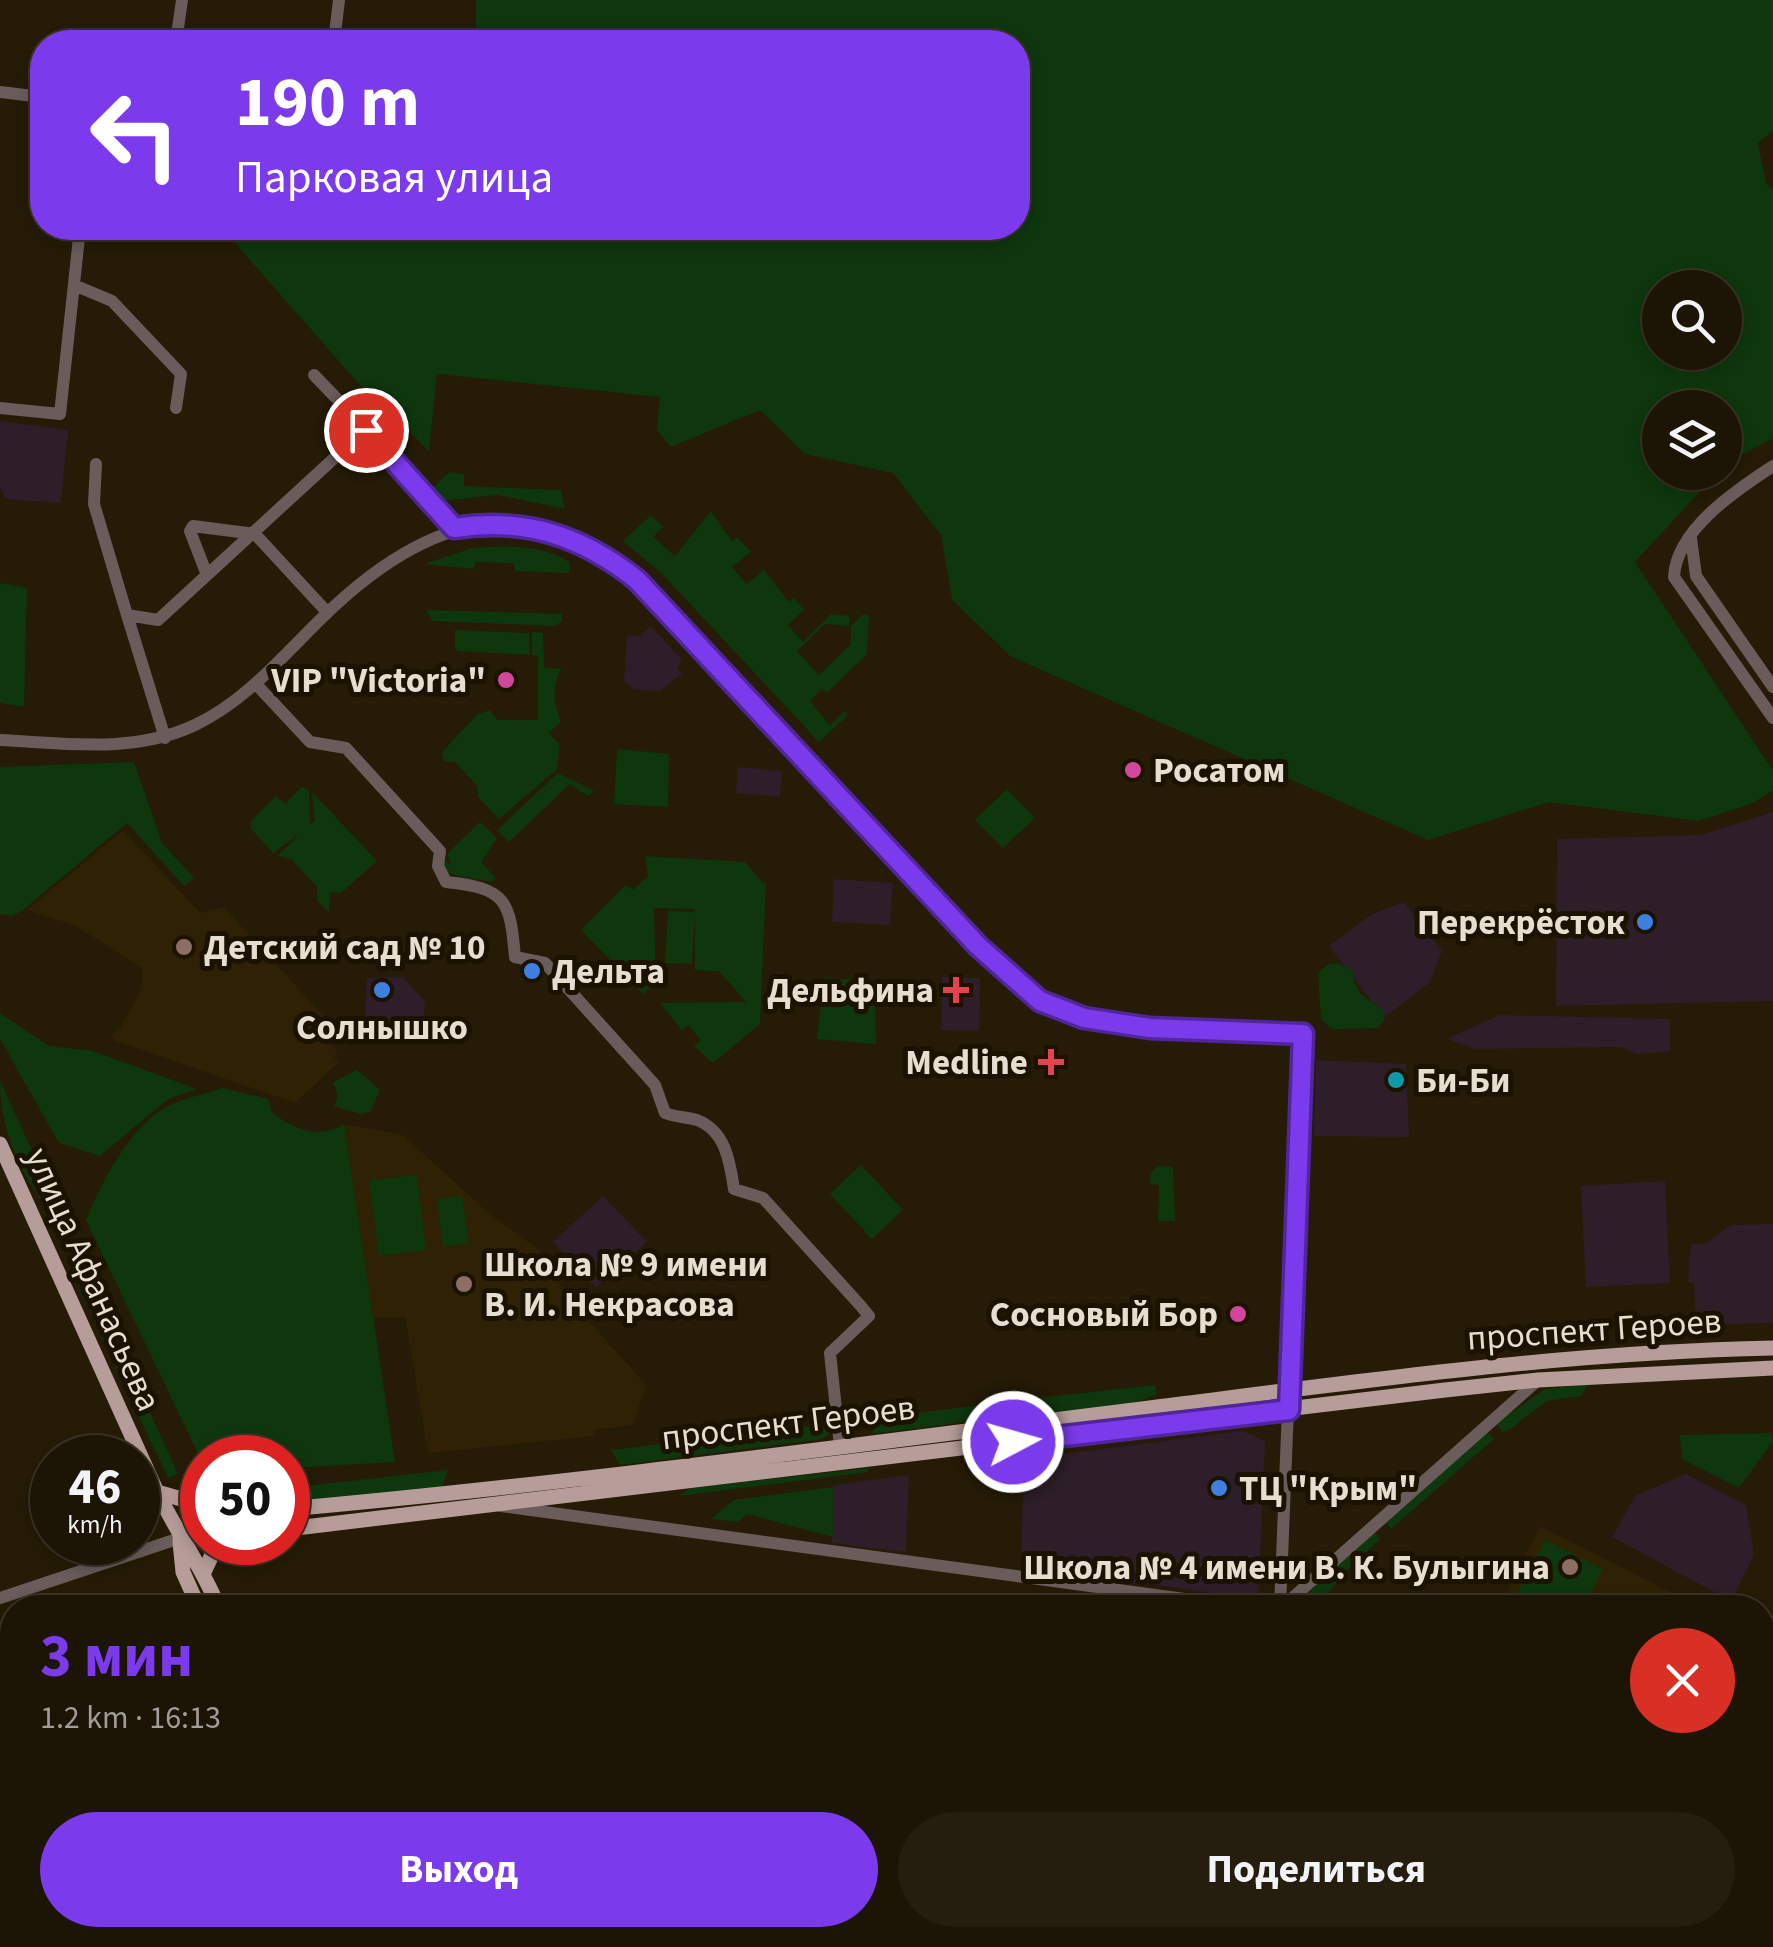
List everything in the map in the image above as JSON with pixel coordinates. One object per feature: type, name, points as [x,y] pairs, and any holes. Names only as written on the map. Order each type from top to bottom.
[{"type":"main road","name":"улица Афанасьева","points":[[0,1144],[131,1435]]},
{"type":"main road","name":"проспект Героев","points":[[310,1507],[455,1494],[1290,1389],[1606,1354],[1773,1348]]},
{"type":"main road","name":"проспект Героев","points":[[310,1528],[1538,1380],[1773,1368]]},
{"type":"main road","name":"улица Афанасьева","points":[[160,1498],[180,1538]]},
{"type":"main road","points":[[182,1565],[193,1595]]},
{"type":"main road","points":[[199,1565],[214,1595]]},
{"type":"main road","points":[[204,1572],[207,1565]]},
{"type":"street","points":[[178,30],[182,0]]},
{"type":"street","points":[[335,30],[339,0]]},
{"type":"street","points":[[0,92],[30,96]]},
{"type":"street","points":[[0,408],[60,414],[79,240]]},
{"type":"street","points":[[74,285],[112,301],[180,374],[176,408]]},
{"type":"street","points":[[314,375],[454,528]]},
{"type":"street","points":[[135,642],[366,430]]},
{"type":"street","points":[[96,464],[94,504],[165,738]]},
{"type":"street","points":[[1773,466],[1722,504],[1676,558],[1677,586],[1740,667],[1773,718]]},
{"type":"street","points":[[0,740],[124,745],[165,738],[218,714],[256,684],[327,612],[395,557],[454,528],[488,523],[529,526],[605,554],[637,580],[961,929],[1010,978],[1040,1001],[1084,1018],[1121,1025],[1303,1034],[1281,1595]]},
{"type":"street","points":[[207,575],[190,530],[194,526],[254,534],[327,612]]},
{"type":"street","points":[[1691,536],[1690,560],[1696,576],[1773,687]]},
{"type":"street","points":[[127,615],[158,620]]},
{"type":"street","points":[[256,684],[310,742],[346,748],[440,851],[438,866],[446,882],[475,884],[497,896],[512,912],[516,958],[545,963],[655,1085],[665,1113],[699,1121],[716,1136],[728,1152],[734,1189],[763,1198],[860,1304],[869,1316],[830,1353],[840,1446]]},
{"type":"street","name":"проспект Героев","points":[[1295,1595],[1538,1380]]},
{"type":"street","name":"проспект Героев","points":[[501,1506],[1155,1595]]},
{"type":"street","points":[[9,1595],[180,1538]]},
{"type":"shaded area","points":[[0,421],[68,430],[61,503],[5,499],[0,485]]},
{"type":"shaded area","points":[[651,626],[682,660],[677,668],[682,674],[660,691],[634,689],[624,681],[627,635],[640,636]]},
{"type":"shaded area","points":[[738,767],[782,771],[780,797],[736,793]]},
{"type":"shaded area","points":[[1773,812],[1773,1001],[1556,1006],[1557,839],[1701,835]]},
{"type":"shaded area","name":"Детский сад № 10","points":[[123,830],[200,913],[224,907],[337,1031],[327,1041],[338,1052],[334,1057],[339,1062],[295,1103],[113,1040],[111,1035],[120,1028],[142,988],[142,968],[76,926],[27,910]]},
{"type":"shaded area","points":[[834,879],[893,883],[890,925],[832,922]]},
{"type":"shaded area","points":[[1404,902],[1442,951],[1430,982],[1384,1018],[1329,946],[1372,914]]},
{"type":"shaded area","points":[[403,977],[425,1002],[422,1035],[364,1033],[367,978]]},
{"type":"shaded area","points":[[942,977],[980,978],[979,1031],[941,1030]]},
{"type":"shaded area","points":[[1499,1015],[1670,1019],[1670,1051],[1637,1054],[1621,1047],[1476,1049],[1447,1039]]},
{"type":"shaded area","points":[[1316,1060],[1406,1064],[1409,1137],[1314,1136]]},
{"type":"shaded area","name":"Школа № 9 имени В. И. Некрасова","points":[[344,1124],[403,1135],[492,1216],[539,1250],[569,1299],[646,1385],[633,1425],[594,1430],[595,1436],[428,1453],[405,1317],[373,1318]]},
{"type":"shaded area","points":[[1665,1181],[1670,1283],[1586,1287],[1581,1186]]},
{"type":"shaded area","points":[[603,1196],[647,1242],[596,1288],[553,1242]]},
{"type":"shaded area","points":[[1773,1224],[1773,1323],[1696,1325],[1694,1283],[1688,1282],[1691,1244],[1704,1244],[1731,1225]]},
{"type":"shaded area","points":[[1243,1431],[1265,1441],[1258,1595],[1224,1595],[1021,1565],[1024,1459]]},
{"type":"shaded area","points":[[1686,1474],[1746,1505],[1754,1555],[1734,1595],[1720,1595],[1612,1537],[1636,1495]]},
{"type":"shaded area","points":[[909,1475],[906,1552],[832,1543],[833,1485]]},
{"type":"shaded area","name":"Школа № 4 имени В. К. Булыгина","points":[[1540,1526],[1676,1595],[1506,1595]]},
{"type":"green space","points":[[476,0],[1773,0],[1773,131],[1758,143],[1766,184],[1773,189],[1773,438],[1742,455],[1742,390],[1642,390],[1642,490],[1701,490],[1635,562],[1773,771],[1773,790],[1753,803],[1699,821],[1549,802],[1428,840],[1010,656],[952,599],[941,535],[893,473],[805,454],[760,410],[671,447],[657,430],[660,397],[437,374],[429,451],[359,384],[233,240],[1030,240],[1030,30],[476,30]]},
{"type":"green space","points":[[450,472],[464,474],[464,486],[561,490],[565,509],[498,495],[438,501],[429,491]]},
{"type":"green space","points":[[711,511],[732,541],[737,538],[751,552],[732,567],[747,584],[764,570],[789,602],[794,598],[804,610],[788,625],[803,642],[831,614],[849,616],[849,626],[825,624],[797,651],[819,675],[851,644],[851,626],[862,615],[869,615],[867,654],[827,693],[822,689],[810,701],[830,726],[844,711],[848,715],[819,742],[663,575],[623,541],[651,515],[663,527],[653,537],[675,556]]},
{"type":"green space","points":[[472,548],[547,552],[569,562],[570,573],[515,571],[514,563],[475,562],[474,569],[424,564]]},
{"type":"green space","points":[[0,583],[27,588],[24,707],[0,703]]},
{"type":"green space","points":[[426,610],[562,614],[562,621],[555,626],[433,621]]},
{"type":"green space","points":[[455,630],[529,633],[530,655],[459,651],[455,649]]},
{"type":"green space","points":[[532,632],[543,633],[544,668],[562,669],[555,689],[561,721],[549,733],[560,745],[557,769],[499,819],[478,797],[478,787],[455,762],[444,761],[442,752],[478,714],[490,710],[497,720],[538,720],[538,655],[532,655]]},
{"type":"green space","points":[[617,749],[669,754],[668,807],[614,804]]},
{"type":"green space","points":[[134,762],[162,843],[194,878],[184,886],[127,823],[23,910],[12,916],[0,914],[0,767]]},
{"type":"green space","points":[[558,773],[594,791],[588,796],[570,784],[509,842],[497,830]]},
{"type":"green space","points":[[302,787],[309,790],[310,824],[315,820],[312,792],[377,861],[341,893],[330,892],[329,913],[317,900],[317,887],[291,859],[278,856],[299,834],[273,853],[251,829],[251,821],[276,796],[285,804]]},
{"type":"green space","points":[[1007,789],[1035,818],[1003,848],[975,820]]},
{"type":"green space","points":[[480,822],[497,838],[481,862],[496,878],[492,882],[448,874],[442,869],[442,858],[452,866],[447,854]]},
{"type":"green space","points":[[645,856],[745,862],[766,882],[760,1024],[713,1063],[694,1046],[701,1040],[688,1025],[682,1030],[660,1003],[746,1002],[719,971],[695,970],[695,909],[654,908],[656,983],[643,994],[581,930],[626,885],[633,890],[648,876]]},
{"type":"green space","points":[[668,911],[695,912],[692,964],[665,963]]},
{"type":"green space","points":[[1338,963],[1353,971],[1358,989],[1383,1009],[1384,1020],[1378,1028],[1333,1029],[1321,1020],[1318,973],[1328,964]]},
{"type":"green space","points":[[824,978],[875,981],[876,1044],[817,1039]]},
{"type":"green space","points":[[0,1013],[49,1046],[93,1051],[197,1089],[168,1099],[100,1156],[59,1143],[0,1039]]},
{"type":"green space","points":[[357,1070],[380,1090],[370,1112],[360,1114],[334,1106],[338,1096],[333,1082]]},
{"type":"green space","points":[[0,1080],[58,1208],[50,1212],[13,1150],[3,1116]]},
{"type":"green space","points":[[223,1088],[268,1099],[272,1112],[306,1130],[326,1131],[344,1124],[395,1462],[310,1467],[310,1435],[189,1435],[86,1220],[99,1190],[138,1130],[177,1102]]},
{"type":"green space","points":[[861,1165],[903,1210],[872,1239],[830,1194]]},
{"type":"green space","points":[[1158,1166],[1173,1167],[1175,1221],[1158,1221],[1159,1185],[1150,1184],[1151,1173]]},
{"type":"green space","points":[[417,1175],[426,1250],[379,1256],[369,1180]]},
{"type":"green space","points":[[462,1196],[469,1244],[443,1246],[437,1199]]},
{"type":"green space","points":[[91,1283],[178,1474],[168,1478],[160,1461],[160,1435],[148,1435],[79,1289]]},
{"type":"green space","points":[[1588,1384],[1581,1396],[1547,1401],[1509,1430],[1503,1432],[1496,1423],[1545,1389]]},
{"type":"green space","points":[[1155,1385],[1156,1395],[1136,1402],[1013,1417],[1010,1401]]},
{"type":"green space","points":[[1004,1403],[1005,1417],[872,1434],[877,1418]]},
{"type":"green space","points":[[832,1424],[828,1436],[822,1439],[620,1465],[611,1450]]},
{"type":"green space","points":[[1487,1432],[1494,1439],[1391,1529],[1386,1523]]},
{"type":"green space","points":[[1771,1433],[1773,1441],[1739,1488],[1682,1459],[1680,1435]]},
{"type":"green space","points":[[868,1468],[868,1472],[679,1496],[691,1488]]},
{"type":"green space","points":[[448,1470],[442,1487],[310,1501],[310,1486]]},
{"type":"green space","points":[[833,1487],[833,1537],[747,1514],[738,1522],[711,1519],[734,1500]]},
{"type":"green space","points":[[1372,1530],[1380,1539],[1327,1595],[1306,1595]]},
{"type":"green space","points":[[1545,1540],[1603,1569],[1590,1595],[1516,1595]]},
{"type":"place","name":"VIP \"Victoria\"","points":[[506,680]]},
{"type":"place","name":"Росатом","points":[[1133,770]]},
{"type":"place","name":"Перекрёсток","points":[[1645,922]]},
{"type":"place","name":"Детский сад № 10","points":[[184,947]]},
{"type":"place","name":"Дельта","points":[[532,971]]},
{"type":"place","name":"Солнышко","points":[[382,990]]},
{"type":"place","name":"Дельфина","points":[[956,990]]},
{"type":"place","name":"Medline","points":[[1051,1062]]},
{"type":"place","name":"Би-Би","points":[[1396,1080]]},
{"type":"place","name":"Школа № 9 имени В. И. Некрасова","points":[[464,1284]]},
{"type":"place","name":"Сосновый Бор","points":[[1238,1314]]},
{"type":"place","name":"ТЦ \"Крым\"","points":[[1219,1488]]},
{"type":"place","name":"Школа № 4 имени В. К. Булыгина","points":[[1570,1567]]},
{"type":"route","points":[[366,430],[454,528],[488,523],[529,526],[574,539],[605,554],[637,580],[978,946],[1040,1001],[1106,1023],[1303,1034],[1289,1410],[1013,1442]]}]
